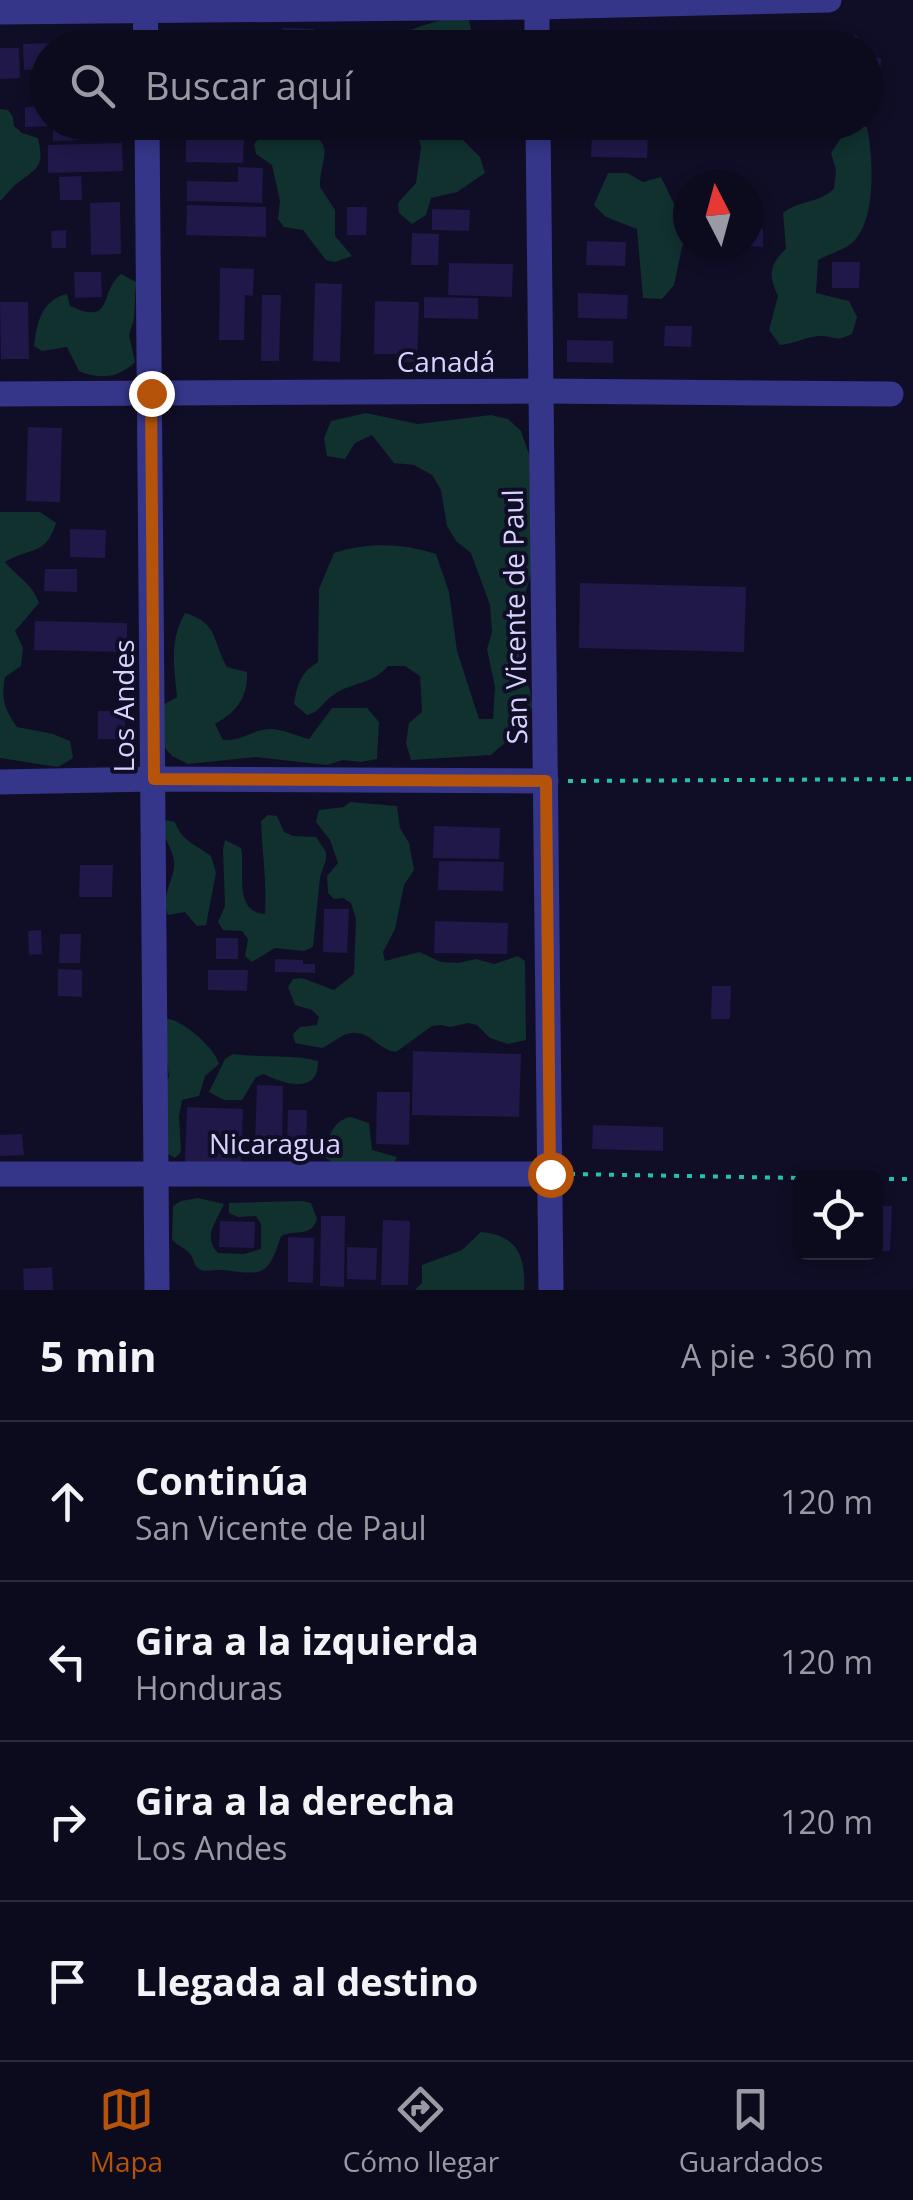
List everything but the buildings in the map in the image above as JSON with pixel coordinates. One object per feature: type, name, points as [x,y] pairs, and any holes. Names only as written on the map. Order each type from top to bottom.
[{"type":"street","points":[[0,12],[146,5],[829,0]]},
{"type":"street","points":[[537,4],[538,30]]},
{"type":"street","name":"Los Andes","points":[[147,140],[157,1290]]},
{"type":"street","name":"San Vicente de Paul","points":[[538,140],[552,1290]]},
{"type":"street","name":"Canadá","points":[[0,394],[892,394]]},
{"type":"street","points":[[0,782],[546,781]]},
{"type":"street","name":"Nicaragua","points":[[0,1174],[550,1174]]},
{"type":"path","points":[[546,781],[913,779]]},
{"type":"path","points":[[550,1174],[793,1178]]},
{"type":"path","points":[[883,1179],[913,1179]]},
{"type":"green space","points":[[461,16],[469,20],[471,29],[413,30]]},
{"type":"green space","points":[[0,109],[8,110],[14,126],[30,136],[30,140],[38,140],[41,154],[36,168],[0,201]]},
{"type":"green space","points":[[258,140],[320,140],[325,153],[320,187],[335,210],[335,236],[352,256],[335,262],[326,260],[303,230],[284,227],[278,219],[280,201],[272,165],[256,154],[254,145]]},
{"type":"green space","points":[[419,140],[463,140],[480,157],[485,173],[457,192],[431,198],[426,215],[412,224],[399,213],[398,203],[416,183]]},
{"type":"green space","points":[[840,140],[869,140],[870,203],[861,232],[846,247],[818,260],[816,293],[849,301],[857,317],[852,334],[839,338],[816,336],[780,345],[769,330],[778,296],[772,271],[786,249],[783,213],[834,189],[836,170],[831,153]]},
{"type":"green space","points":[[608,173],[627,173],[643,182],[661,177],[673,202],[673,260],[679,260],[674,285],[662,299],[643,298],[637,229],[606,217],[594,205]]},
{"type":"green space","points":[[121,274],[136,282],[129,335],[135,362],[129,367],[109,376],[94,376],[79,371],[67,347],[42,351],[34,346],[39,321],[51,301],[67,294],[70,306],[84,311],[100,310]]},
{"type":"green space","points":[[366,413],[418,424],[491,415],[508,419],[521,431],[532,463],[533,568],[516,622],[521,674],[530,689],[532,707],[526,724],[491,755],[411,760],[406,743],[409,723],[422,712],[420,676],[405,666],[388,666],[374,677],[339,691],[311,714],[294,704],[301,680],[318,662],[319,589],[334,553],[359,547],[398,546],[436,554],[449,592],[457,651],[479,719],[493,719],[495,687],[487,649],[492,632],[490,605],[471,553],[456,541],[447,526],[441,490],[432,475],[414,465],[394,463],[372,435],[355,443],[345,459],[327,456],[324,438],[331,421]]},
{"type":"green space","points":[[0,512],[40,512],[56,523],[42,546],[5,562],[29,585],[39,603],[15,631],[23,648],[21,666],[5,677],[3,691],[6,709],[17,727],[70,741],[73,758],[58,767],[0,758]]},
{"type":"green space","points":[[185,613],[209,628],[227,667],[247,672],[240,703],[215,724],[223,740],[270,729],[309,739],[332,708],[367,708],[379,722],[377,759],[343,760],[327,765],[256,757],[188,764],[172,756],[161,743],[161,706],[177,697],[175,644]]},
{"type":"green space","points":[[350,802],[397,806],[400,828],[409,843],[414,870],[404,885],[395,929],[383,952],[385,961],[419,952],[441,962],[458,963],[476,959],[494,964],[518,956],[525,961],[526,1040],[508,1044],[490,1038],[477,1025],[468,1023],[432,1026],[396,1052],[357,1033],[344,1035],[322,1048],[295,1043],[293,1034],[300,1027],[317,1025],[319,1017],[312,1010],[295,1005],[288,987],[293,979],[302,978],[334,990],[354,974],[356,919],[351,903],[343,898],[334,899],[328,893],[327,876],[338,863],[330,840],[316,822],[319,810],[344,807]]},
{"type":"green space","points":[[268,815],[277,816],[284,832],[316,837],[326,852],[326,860],[320,877],[313,947],[304,951],[275,948],[252,962],[245,956],[248,939],[242,931],[223,930],[218,922],[225,906],[223,849],[225,840],[241,848],[244,898],[248,906],[265,914],[261,821]]},
{"type":"green space","points":[[166,820],[175,822],[186,839],[211,856],[216,873],[206,925],[197,926],[185,912],[168,915],[166,896],[174,862],[162,828]]},
{"type":"green space","points":[[167,1019],[198,1036],[219,1064],[205,1076],[199,1096],[182,1100],[181,1152],[175,1158],[168,1154],[163,1085],[169,1077],[163,1027]]},
{"type":"green space","points":[[233,1054],[318,1061],[317,1072],[307,1083],[299,1084],[263,1074],[256,1077],[242,1100],[224,1100],[209,1092],[225,1059]]},
{"type":"green space","points":[[351,1117],[369,1123],[372,1150],[397,1157],[393,1165],[333,1163],[326,1158],[331,1132]]},
{"type":"green space","points":[[198,1198],[224,1204],[211,1235],[218,1253],[244,1254],[261,1249],[261,1224],[256,1216],[229,1213],[229,1203],[302,1201],[311,1203],[317,1219],[307,1231],[281,1236],[272,1259],[262,1270],[205,1271],[172,1240],[173,1206]]},
{"type":"green space","points":[[481,1232],[503,1238],[517,1249],[524,1290],[415,1290],[422,1283],[422,1265],[462,1250]]},
{"type":"route","points":[[151,393],[154,779],[546,781],[550,1174]]}]
